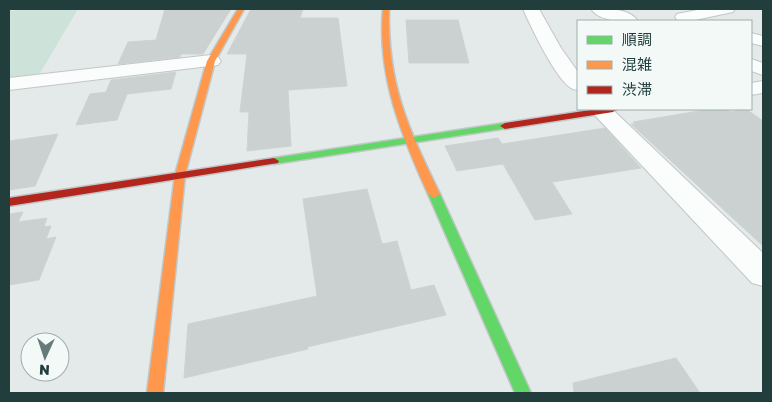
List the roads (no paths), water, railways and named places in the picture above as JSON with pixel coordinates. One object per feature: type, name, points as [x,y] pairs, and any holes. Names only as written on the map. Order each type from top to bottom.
[{"type":"street","points":[[151,392],[180,175],[211,61],[241,9]]},
{"type":"street","points":[[386,9],[385,37],[390,79],[409,139],[523,393]]},
{"type":"street","points":[[530,9],[563,67],[577,83]]},
{"type":"street","points":[[598,9],[627,20]]},
{"type":"street","points":[[686,20],[684,17],[727,9]]},
{"type":"street","points":[[9,84],[211,61]]},
{"type":"street","points":[[9,202],[598,110]]},
{"type":"street","points":[[606,110],[760,265]]}]
